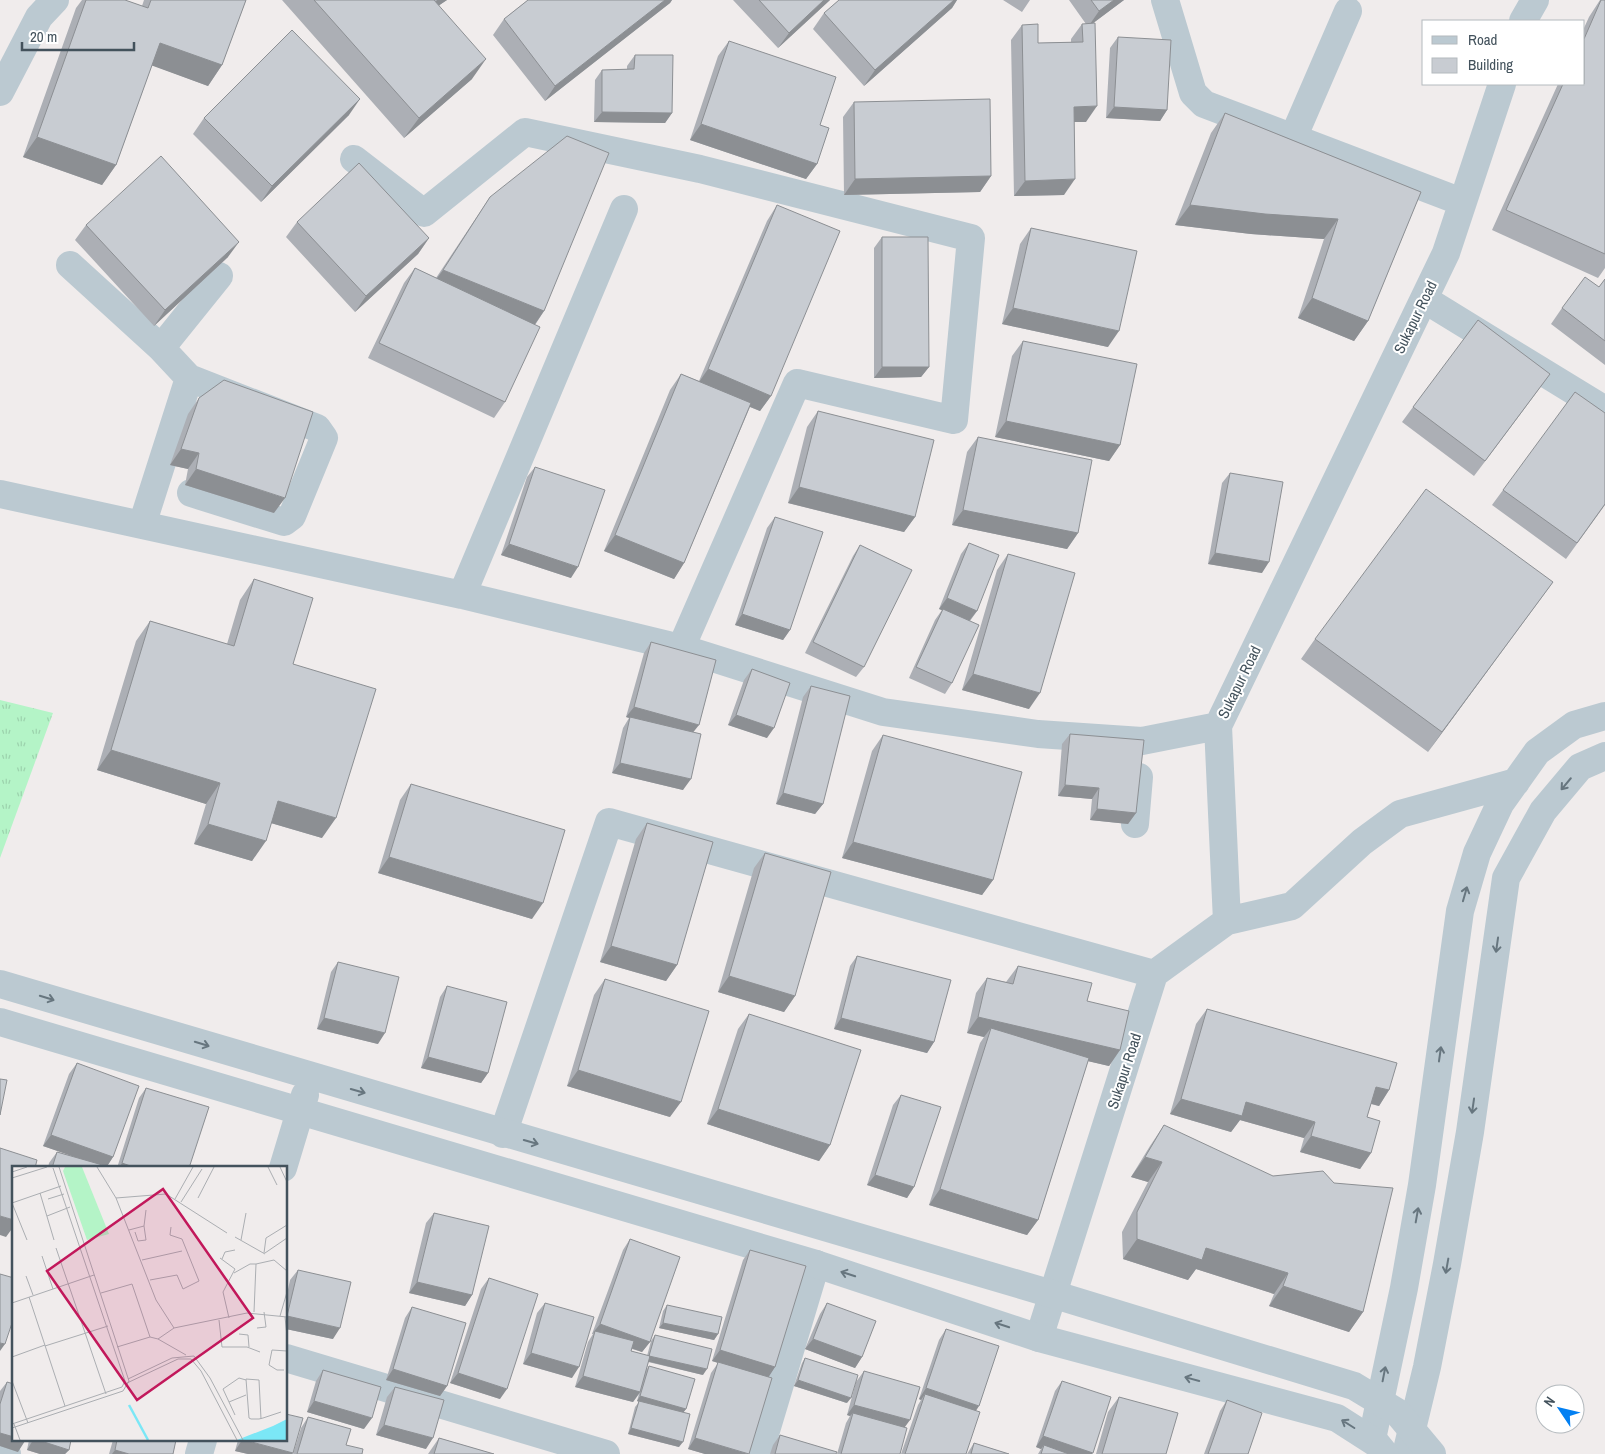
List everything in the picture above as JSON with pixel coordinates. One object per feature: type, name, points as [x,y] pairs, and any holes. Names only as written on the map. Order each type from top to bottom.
[{"type":"street","points":[[0,92],[38,17],[55,0]]},
{"type":"street","points":[[1164,0],[1192,93],[1204,104],[1462,202]]},
{"type":"street","points":[[1525,20],[1535,0]]},
{"type":"street","points":[[1293,138],[1348,11]]},
{"type":"street","name":"Sukapur Road","points":[[1227,921],[1218,726],[1446,253],[1502,85]]},
{"type":"street","points":[[354,159],[424,213],[525,132],[700,169],[971,238],[954,420],[797,383],[681,648]]},
{"type":"street","points":[[462,595],[624,209]]},
{"type":"street","points":[[70,265],[161,348],[189,378],[317,428],[324,438],[292,516],[284,522],[191,493]]},
{"type":"street","points":[[161,348],[220,276]]},
{"type":"street","points":[[1424,299],[1605,410]]},
{"type":"street","points":[[142,525],[189,378]]},
{"type":"street","points":[[0,494],[462,595],[681,648],[883,712],[1038,734],[1142,741],[1218,726]]},
{"type":"street","points":[[1378,1447],[1379,1401],[1404,1288],[1420,1194],[1460,911],[1478,853],[1500,804],[1537,752],[1574,725],[1605,716]]},
{"type":"street","points":[[1134,824],[1142,741]]},
{"type":"street","points":[[1409,1442],[1427,1367],[1470,1132],[1506,878],[1543,811],[1580,767],[1605,756]]},
{"type":"street","points":[[503,1134],[609,822],[1154,974],[1227,921],[1292,906],[1362,842],[1400,814],[1516,782]]},
{"type":"street","name":"Sukapur Road","points":[[1039,1338],[1154,974]]},
{"type":"street","points":[[0,984],[503,1134],[1052,1294],[1354,1386],[1397,1412],[1409,1442],[1432,1454]]},
{"type":"street","points":[[0,1022],[816,1264],[1039,1338],[1337,1418],[1378,1447]]},
{"type":"street","points":[[285,1166],[310,1076]]},
{"type":"street","points":[[759,1454],[816,1264]]},
{"type":"street","points":[[288,1359],[606,1454]]},
{"type":"street","points":[[0,1452],[6,1454]]},
{"type":"green space","points":[[0,700],[53,713],[0,858]]},
{"type":"building","points":[[86,0],[125,0],[148,8],[151,0],[246,0],[222,65],[160,43],[116,165],[37,137]]},
{"type":"building","points":[[314,0],[434,0],[486,59],[419,118]]},
{"type":"building","points":[[528,0],[665,0],[555,86],[504,19]]},
{"type":"building","points":[[759,0],[824,0],[789,33]]},
{"type":"building","points":[[839,0],[954,0],[875,70],[824,13]]},
{"type":"building","points":[[1091,0],[1114,0],[1099,11]]},
{"type":"building","points":[[1601,0],[1605,0],[1605,254],[1506,210],[1563,85],[1585,85],[1585,37]]},
{"type":"building","points":[[1095,23],[1097,106],[1074,107],[1075,179],[1025,181],[1022,25],[1038,24],[1038,43],[1083,42],[1082,24]]},
{"type":"building","points":[[292,30],[360,99],[272,186],[204,118]]},
{"type":"building","points":[[1118,37],[1171,40],[1167,110],[1114,107]]},
{"type":"building","points":[[729,41],[836,77],[820,125],[829,128],[817,164],[701,124]]},
{"type":"building","points":[[635,55],[673,55],[672,113],[602,112],[602,70],[634,69]]},
{"type":"building","points":[[990,99],[991,176],[855,179],[854,102]]},
{"type":"building","points":[[1225,113],[1421,192],[1368,321],[1312,298],[1338,219],[1265,214],[1190,205]]},
{"type":"building","points":[[567,136],[609,153],[544,311],[443,270],[490,197]]},
{"type":"building","points":[[161,156],[239,242],[165,310],[86,225]]},
{"type":"building","points":[[359,163],[429,238],[366,296],[297,222]]},
{"type":"building","points":[[777,205],[840,231],[771,396],[708,369]]},
{"type":"building","points":[[1031,228],[1137,251],[1119,331],[1013,308]]},
{"type":"building","points":[[882,237],[928,237],[929,367],[882,367]]},
{"type":"building","points":[[415,268],[540,327],[505,402],[379,343]]},
{"type":"building","points":[[1585,277],[1599,287],[1605,279],[1605,341],[1562,308]]},
{"type":"building","points":[[1478,320],[1550,374],[1485,461],[1413,407]]},
{"type":"building","points":[[1023,341],[1137,364],[1120,445],[1006,421]]},
{"type":"building","points":[[681,374],[751,403],[684,563],[615,535]]},
{"type":"building","points":[[224,380],[313,412],[285,498],[196,469],[199,453],[181,449],[199,398]]},
{"type":"building","points":[[1575,392],[1605,413],[1605,504],[1577,543],[1503,490]]},
{"type":"building","points":[[818,411],[934,440],[915,517],[799,487]]},
{"type":"building","points":[[978,437],[1092,460],[1078,533],[963,510]]},
{"type":"building","points":[[535,467],[605,490],[578,567],[509,544]]},
{"type":"building","points":[[1230,473],[1283,482],[1269,562],[1215,553]]},
{"type":"building","points":[[1426,489],[1553,582],[1442,732],[1315,639]]},
{"type":"building","points":[[775,517],[823,532],[790,630],[742,614]]},
{"type":"building","points":[[969,543],[999,555],[977,611],[947,598]]},
{"type":"building","points":[[860,545],[912,570],[864,667],[813,642]]},
{"type":"building","points":[[1008,554],[1075,573],[1040,693],[973,674]]},
{"type":"building","points":[[254,579],[313,598],[293,664],[376,689],[336,818],[278,801],[266,841],[208,824],[220,783],[111,750],[150,621],[234,646]]},
{"type":"building","points":[[943,609],[979,625],[952,683],[916,667]]},
{"type":"building","points":[[651,642],[716,660],[699,725],[634,707]]},
{"type":"building","points":[[752,669],[790,683],[774,728],[736,715]]},
{"type":"building","points":[[811,686],[850,696],[823,804],[783,793]]},
{"type":"building","points":[[630,717],[701,734],[691,779],[620,763]]},
{"type":"building","points":[[1070,734],[1144,740],[1136,813],[1097,809],[1099,788],[1065,785]]},
{"type":"building","points":[[883,735],[1022,772],[993,880],[853,842]]},
{"type":"building","points":[[411,784],[565,830],[543,903],[389,857]]},
{"type":"building","points":[[647,823],[713,842],[677,965],[611,946]]},
{"type":"building","points":[[765,853],[831,872],[795,996],[729,976]]},
{"type":"building","points":[[857,956],[951,980],[934,1042],[841,1018]]},
{"type":"building","points":[[338,962],[399,977],[385,1033],[324,1018]]},
{"type":"building","points":[[1018,966],[1092,983],[1087,1001],[1129,1011],[1120,1050],[978,1017],[987,978],[1013,984]]},
{"type":"building","points":[[605,979],[709,1011],[681,1102],[578,1070]]},
{"type":"building","points":[[447,986],[507,1002],[488,1073],[428,1057]]},
{"type":"building","points":[[1207,1009],[1397,1063],[1389,1090],[1376,1087],[1367,1117],[1380,1121],[1371,1153],[1311,1136],[1315,1122],[1246,1102],[1242,1116],[1181,1099]]},
{"type":"building","points":[[749,1014],[861,1050],[830,1145],[718,1109]]},
{"type":"building","points":[[991,1028],[1089,1058],[1038,1220],[940,1189]]},
{"type":"building","points":[[77,1063],[139,1086],[113,1157],[51,1135]]},
{"type":"building","points":[[0,1079],[7,1080],[0,1115]]},
{"type":"building","points":[[146,1088],[209,1107],[190,1166],[130,1166],[122,1163]]},
{"type":"building","points":[[901,1095],[941,1107],[914,1187],[875,1175]]},
{"type":"building","points":[[1164,1125],[1273,1176],[1323,1171],[1334,1183],[1393,1188],[1363,1312],[1283,1286],[1288,1273],[1206,1248],[1202,1260],[1137,1239],[1137,1212],[1162,1162],[1145,1157]]},
{"type":"building","points":[[0,1148],[37,1160],[36,1166],[12,1166],[12,1219],[0,1216]]},
{"type":"building","points":[[57,1152],[106,1166],[53,1166]]},
{"type":"building","points":[[434,1213],[489,1226],[472,1295],[417,1282]]},
{"type":"building","points":[[630,1239],[680,1257],[650,1342],[600,1324]]},
{"type":"building","points":[[750,1250],[806,1266],[775,1367],[720,1350]]},
{"type":"building","points":[[298,1270],[351,1282],[340,1328],[288,1316]]},
{"type":"building","points":[[0,1274],[12,1277],[12,1323],[5,1344],[0,1343]]},
{"type":"building","points":[[489,1278],[538,1294],[507,1389],[458,1373]]},
{"type":"building","points":[[545,1303],[594,1317],[579,1367],[531,1353]]},
{"type":"building","points":[[827,1303],[876,1321],[862,1357],[813,1339]]},
{"type":"building","points":[[667,1305],[722,1317],[718,1334],[663,1323]]},
{"type":"building","points":[[412,1307],[466,1323],[447,1386],[393,1369]]},
{"type":"building","points":[[946,1329],[999,1346],[979,1406],[926,1388]]},
{"type":"building","points":[[595,1331],[634,1341],[631,1351],[650,1356],[640,1392],[583,1376]]},
{"type":"building","points":[[655,1335],[712,1349],[707,1369],[649,1356]]},
{"type":"building","points":[[805,1358],[858,1375],[851,1398],[798,1380]]},
{"type":"building","points":[[718,1362],[772,1378],[749,1454],[695,1438]]},
{"type":"building","points":[[649,1366],[695,1379],[686,1409],[640,1396]]},
{"type":"building","points":[[323,1370],[381,1387],[372,1418],[314,1401]]},
{"type":"building","points":[[864,1371],[920,1387],[910,1420],[854,1405]]},
{"type":"building","points":[[1062,1381],[1111,1397],[1093,1453],[1043,1436]]},
{"type":"building","points":[[7,1382],[12,1383],[12,1436],[0,1433],[0,1404]]},
{"type":"building","points":[[395,1387],[444,1400],[433,1438],[384,1425]]},
{"type":"building","points":[[925,1394],[980,1412],[966,1454],[905,1454]]},
{"type":"building","points":[[1119,1397],[1178,1413],[1166,1454],[1102,1454]]},
{"type":"building","points":[[1227,1400],[1262,1413],[1248,1454],[1208,1454]]},
{"type":"building","points":[[639,1401],[690,1414],[683,1442],[631,1428]]},
{"type":"building","points":[[853,1413],[907,1428],[900,1454],[841,1454]]},
{"type":"building","points":[[288,1414],[303,1418],[293,1453],[252,1442],[288,1442]]},
{"type":"building","points":[[308,1417],[351,1429],[346,1445],[363,1449],[362,1454],[297,1454]]},
{"type":"building","points":[[780,1435],[837,1452],[836,1454],[775,1454]]},
{"type":"building","points":[[439,1438],[494,1454],[434,1454]]},
{"type":"building","points":[[44,1442],[71,1442],[69,1450]]},
{"type":"building","points":[[117,1442],[176,1442],[173,1454],[129,1454],[115,1450]]},
{"type":"building","points":[[974,1443],[1009,1454],[971,1454]]},
{"type":"building","points":[[1044,1445],[1069,1454],[1041,1454]]}]
